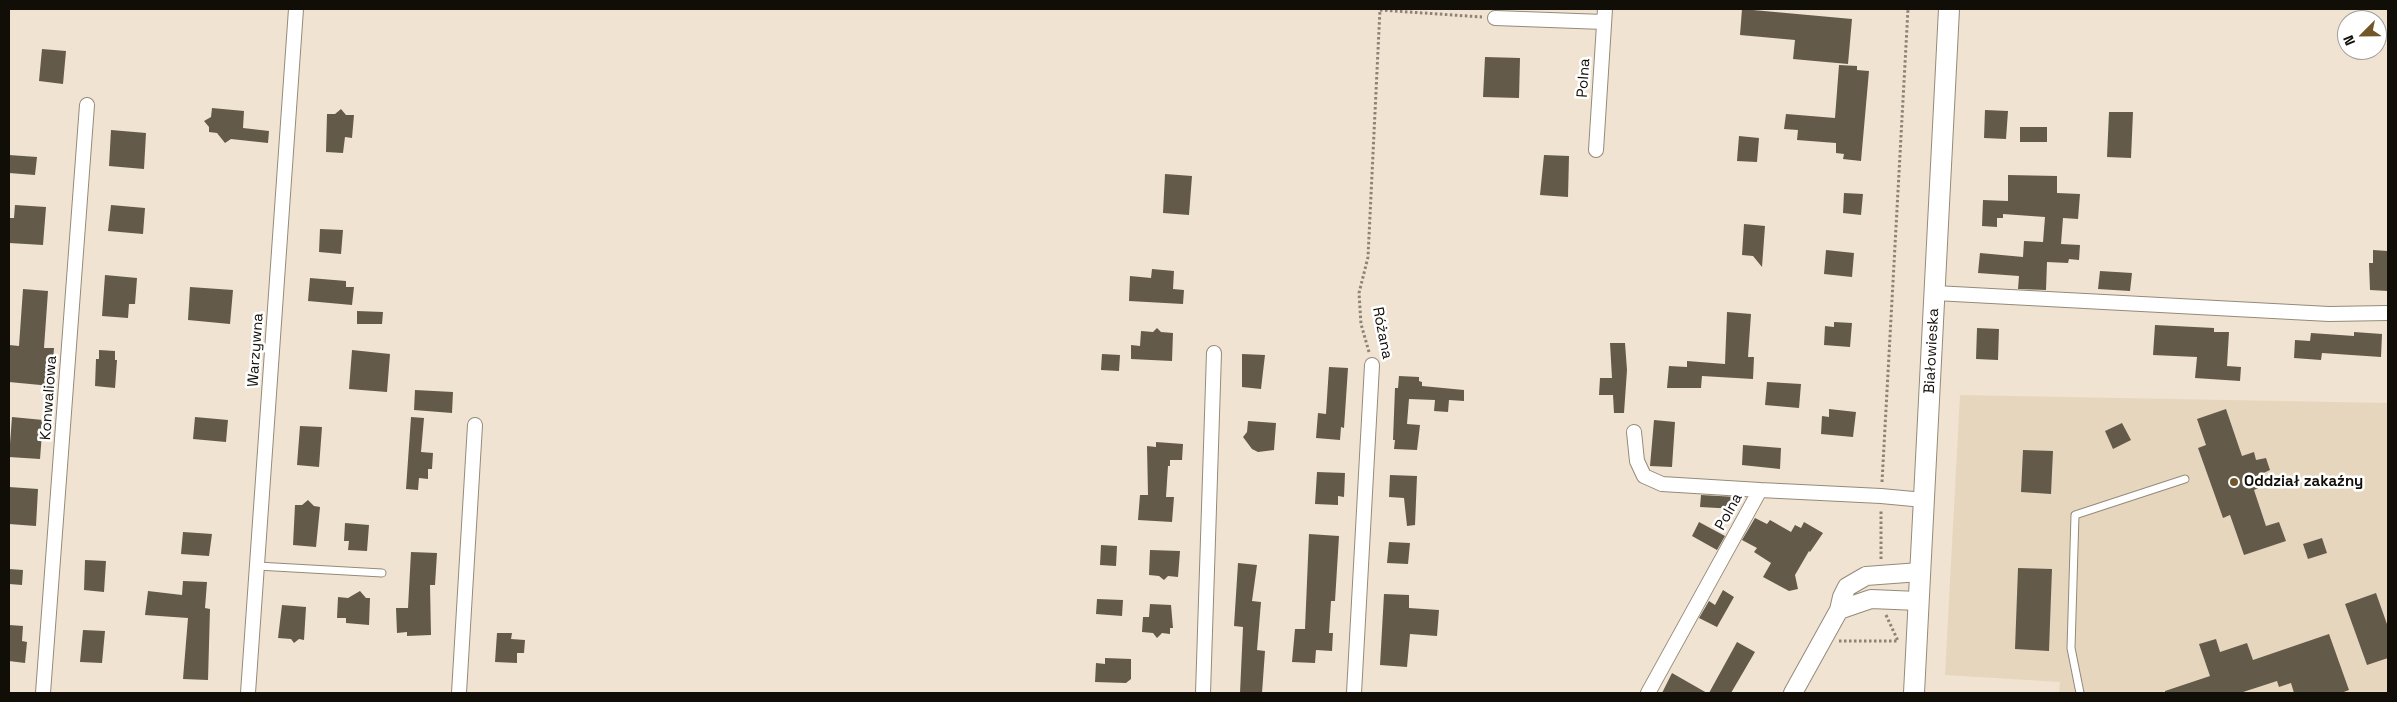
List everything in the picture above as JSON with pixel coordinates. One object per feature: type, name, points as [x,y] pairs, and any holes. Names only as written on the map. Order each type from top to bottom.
[{"type":"main road","name":"Białowieska","points":[[1914,693],[1950,9]]},
{"type":"street","name":"Warzywna","points":[[248,693],[296,9]]},
{"type":"street","name":"Polna","points":[[1596,150],[1604,15]]},
{"type":"street","points":[[1495,18],[1604,15]]},
{"type":"street","name":"Konwaliowa","points":[[43,693],[87,104]]},
{"type":"street","points":[[1935,293],[2329,314],[2388,313]]},
{"type":"street","points":[[1203,693],[1214,353]]},
{"type":"street","name":"Różana","points":[[1354,693],[1372,365]]},
{"type":"street","points":[[459,693],[475,425]]},
{"type":"street","points":[[1634,432],[1637,461],[1644,476],[1662,484],[1760,490]]},
{"type":"street","name":"Polna","points":[[1648,693],[1760,490],[1924,500]]},
{"type":"street","points":[[1793,693],[1839,610],[1842,597],[1847,588],[1866,576],[1882,573],[1920,572]]},
{"type":"street","points":[[1839,610],[1859,602],[1884,598],[1918,600]]},
{"type":"lane","points":[[2080,693],[2072,648],[2075,515],[2185,479]]},
{"type":"lane","points":[[257,566],[382,574]]},
{"type":"path","points":[[1882,573],[1881,496],[1908,9]]},
{"type":"path","points":[[1380,10],[1495,18]]},
{"type":"path","name":"Różana","points":[[1372,365],[1360,324],[1359,293],[1368,257],[1380,10]]},
{"type":"path","points":[[1884,598],[1885,614],[1900,648]]},
{"type":"path","points":[[1836,642],[1898,641]]},
{"type":"shaded area","points":[[1960,395],[2388,403],[2388,693],[2059,693],[2060,682],[1945,675]]},
{"type":"building","points":[[1742,9],[1852,19],[1848,64],[1793,59],[1795,40],[1740,35]]},
{"type":"building","points":[[42,49],[66,51],[63,84],[39,81]]},
{"type":"building","points":[[1485,57],[1520,58],[1519,98],[1483,97]]},
{"type":"building","points":[[1839,65],[1857,66],[1857,70],[1869,71],[1861,161],[1843,159],[1844,154],[1836,153],[1836,143],[1797,140],[1798,130],[1784,129],[1786,114],[1835,118]]},
{"type":"building","points":[[212,108],[244,111],[243,128],[269,131],[268,143],[231,139],[225,143],[217,133],[209,132],[209,127],[204,121],[211,117]]},
{"type":"building","points":[[341,109],[346,115],[354,115],[352,138],[345,137],[343,153],[326,152],[327,114],[335,114]]},
{"type":"building","points":[[1985,110],[2008,111],[2006,139],[1984,138]]},
{"type":"building","points":[[2109,112],[2133,112],[2131,158],[2107,157]]},
{"type":"building","points":[[2020,127],[2047,127],[2047,142],[2020,142]]},
{"type":"building","points":[[111,130],[146,133],[144,169],[109,166]]},
{"type":"building","points":[[1739,136],[1759,138],[1757,162],[1737,161]]},
{"type":"building","points":[[9,155],[37,157],[35,175],[9,173]]},
{"type":"building","points":[[1544,155],[1569,156],[1568,197],[1540,195]]},
{"type":"building","points":[[1165,174],[1192,176],[1189,215],[1163,213]]},
{"type":"building","points":[[2008,175],[2057,176],[2057,193],[2080,194],[2078,219],[2063,218],[2061,244],[2080,245],[2079,260],[2069,259],[2068,263],[2047,262],[2046,290],[2018,289],[2019,276],[1978,273],[1980,253],[2023,257],[2024,241],[2043,242],[2045,217],[2003,214],[2003,218],[1997,218],[1997,227],[1982,226],[1983,200],[2008,201]]},
{"type":"building","points":[[1844,193],[1863,194],[1861,215],[1843,213]]},
{"type":"building","points":[[15,205],[46,207],[43,245],[9,243],[9,218],[14,218]]},
{"type":"building","points":[[111,205],[145,208],[143,234],[108,231]]},
{"type":"building","points":[[1744,224],[1765,226],[1762,267],[1753,256],[1742,255]]},
{"type":"building","points":[[320,229],[343,230],[341,254],[319,252]]},
{"type":"building","points":[[1826,250],[1854,253],[1852,277],[1824,274]]},
{"type":"building","points":[[2373,250],[2388,251],[2388,291],[2370,290],[2369,263],[2373,263]]},
{"type":"building","points":[[1152,269],[1174,271],[1173,289],[1184,290],[1183,304],[1129,301],[1130,276],[1151,278]]},
{"type":"building","points":[[2100,271],[2132,273],[2130,291],[2098,289]]},
{"type":"building","points":[[105,275],[137,278],[135,304],[129,304],[128,318],[102,316]]},
{"type":"building","points":[[310,278],[346,281],[346,287],[354,287],[352,305],[308,301]]},
{"type":"building","points":[[190,287],[233,290],[230,324],[188,320]]},
{"type":"building","points":[[23,289],[48,291],[44,348],[54,348],[51,386],[9,382],[9,345],[19,346]]},
{"type":"building","points":[[357,311],[383,312],[382,324],[357,324]]},
{"type":"building","points":[[1727,312],[1751,314],[1748,357],[1754,357],[1753,379],[1702,376],[1701,388],[1667,388],[1669,366],[1687,367],[1687,361],[1725,364]]},
{"type":"building","points":[[1834,322],[1852,323],[1850,347],[1824,345],[1825,326],[1834,327]]},
{"type":"building","points":[[2155,325],[2214,328],[2214,332],[2229,332],[2227,366],[2241,367],[2240,381],[2195,378],[2197,357],[2153,355]]},
{"type":"building","points":[[1157,328],[1161,332],[1173,333],[1172,361],[1131,359],[1131,345],[1140,346],[1141,331],[1153,332]]},
{"type":"building","points":[[1977,328],[1999,329],[1998,360],[1976,359]]},
{"type":"building","points":[[2354,332],[2382,334],[2381,357],[2322,353],[2321,360],[2294,358],[2295,340],[2310,341],[2311,333],[2354,336]]},
{"type":"building","points":[[1610,343],[1625,343],[1627,370],[1624,413],[1614,413],[1613,395],[1599,395],[1600,378],[1612,378]]},
{"type":"building","points":[[99,350],[115,351],[115,360],[117,360],[115,388],[95,386],[96,359],[99,359]]},
{"type":"building","points":[[352,350],[390,354],[387,392],[349,389]]},
{"type":"building","points":[[1102,354],[1120,355],[1119,371],[1101,370]]},
{"type":"building","points":[[1242,354],[1265,355],[1261,389],[1242,387]]},
{"type":"building","points":[[1329,367],[1348,368],[1344,428],[1341,427],[1340,440],[1316,438],[1318,413],[1326,414]]},
{"type":"building","points":[[1399,376],[1419,377],[1422,386],[1464,390],[1464,401],[1449,400],[1448,412],[1434,411],[1435,400],[1409,399],[1407,424],[1420,425],[1417,450],[1394,449],[1395,388],[1398,388]]},
{"type":"building","points":[[1767,382],[1801,384],[1799,408],[1765,405]]},
{"type":"building","points":[[415,390],[453,392],[452,413],[414,410]]},
{"type":"building","points":[[1829,409],[1856,412],[1853,437],[1821,434],[1822,416],[1829,417]]},
{"type":"building","name":"Oddział zakaźny","points":[[2226,409],[2242,456],[2254,452],[2256,460],[2266,458],[2270,470],[2255,477],[2259,488],[2254,490],[2266,526],[2279,522],[2286,541],[2244,555],[2230,515],[2223,518],[2198,448],[2206,445],[2197,419]]},
{"type":"building","points":[[12,417],[43,420],[40,459],[9,457]]},
{"type":"building","points":[[195,417],[228,420],[226,442],[193,439]]},
{"type":"building","points":[[411,417],[424,418],[421,452],[433,453],[432,469],[428,469],[428,479],[419,478],[418,490],[406,489]]},
{"type":"building","points":[[1654,420],[1675,422],[1672,467],[1650,466]]},
{"type":"building","points":[[1248,421],[1276,423],[1274,450],[1258,452],[1252,449],[1243,437],[1247,432]]},
{"type":"building","points":[[2122,423],[2131,440],[2113,449],[2105,431]]},
{"type":"building","points":[[300,426],[322,427],[319,467],[297,465]]},
{"type":"building","points":[[1156,442],[1183,444],[1182,460],[1170,460],[1170,466],[1168,466],[1166,497],[1174,497],[1172,522],[1138,520],[1140,495],[1148,495],[1147,446],[1156,447]]},
{"type":"building","points":[[1743,445],[1781,448],[1780,469],[1742,465]]},
{"type":"building","points":[[2023,450],[2053,451],[2051,494],[2021,492]]},
{"type":"building","points":[[1317,472],[1345,473],[1344,497],[1338,496],[1338,505],[1315,504]]},
{"type":"building","points":[[1390,475],[1417,476],[1415,525],[1407,526],[1404,498],[1389,497]]},
{"type":"building","points":[[9,487],[38,489],[36,526],[9,524]]},
{"type":"building","points":[[1701,495],[1737,497],[1736,509],[1700,507]]},
{"type":"building","points":[[308,500],[314,506],[320,507],[316,547],[293,545],[295,505],[302,505]]},
{"type":"building","points":[[1755,518],[1767,524],[1770,520],[1791,532],[1795,525],[1801,528],[1804,522],[1823,533],[1809,551],[1795,575],[1798,589],[1789,591],[1763,577],[1771,563],[1754,552],[1757,548],[1742,540]]},
{"type":"building","points":[[1699,522],[1725,536],[1717,550],[1692,536]]},
{"type":"building","points":[[345,523],[369,525],[367,551],[348,550],[349,541],[344,541]]},
{"type":"building","points":[[183,532],[212,534],[209,556],[181,554]]},
{"type":"building","points":[[1309,534],[1339,536],[1335,601],[1331,601],[1329,633],[1333,633],[1332,651],[1316,650],[1315,663],[1292,662],[1295,629],[1305,629]]},
{"type":"building","points":[[2322,538],[2327,553],[2308,559],[2303,544]]},
{"type":"building","points":[[1389,542],[1410,543],[1408,564],[1387,563]]},
{"type":"building","points":[[1101,545],[1117,546],[1116,566],[1100,565]]},
{"type":"building","points":[[1150,550],[1180,551],[1178,577],[1168,576],[1164,580],[1159,576],[1149,575]]},
{"type":"building","points":[[411,552],[437,553],[435,585],[430,585],[431,635],[407,636],[407,632],[397,633],[396,608],[408,608]]},
{"type":"building","points":[[85,560],[106,561],[104,592],[84,590]]},
{"type":"building","points":[[1238,563],[1257,565],[1252,601],[1261,602],[1257,650],[1265,651],[1262,693],[1240,693],[1243,627],[1234,626]]},
{"type":"building","points":[[2018,568],[2052,569],[2049,651],[2015,649]]},
{"type":"building","points":[[9,569],[23,570],[22,585],[9,584]]},
{"type":"building","points":[[183,581],[207,582],[205,608],[210,609],[208,680],[183,679],[188,618],[145,615],[148,591],[182,595]]},
{"type":"building","points":[[1723,590],[1734,597],[1717,627],[1699,618],[1709,601],[1715,605]]},
{"type":"building","points":[[360,591],[366,598],[370,598],[369,625],[346,623],[346,618],[337,618],[338,597],[348,598]]},
{"type":"building","points":[[2376,593],[2388,627],[2388,658],[2367,665],[2345,604]]},
{"type":"building","points":[[1384,594],[1409,595],[1409,608],[1439,610],[1437,636],[1410,634],[1407,667],[1380,665]]},
{"type":"building","points":[[1097,599],[1123,600],[1122,616],[1096,614]]},
{"type":"building","points":[[1150,604],[1171,605],[1173,628],[1170,628],[1170,634],[1162,633],[1157,638],[1153,633],[1142,632],[1143,617],[1149,617]]},
{"type":"building","points":[[282,605],[306,607],[304,640],[299,639],[294,643],[291,639],[278,638]]},
{"type":"building","points":[[9,625],[23,626],[22,641],[27,642],[25,663],[9,661]]},
{"type":"building","points":[[83,630],[105,631],[102,663],[80,662]]},
{"type":"building","points":[[497,633],[512,633],[511,639],[525,640],[524,653],[517,653],[517,663],[495,662]]},
{"type":"building","points":[[2329,634],[2349,690],[2341,693],[2294,693],[2291,683],[2279,687],[2277,681],[2240,693],[2165,693],[2165,691],[2210,676],[2199,644],[2216,639],[2220,652],[2247,643],[2253,660]]},
{"type":"building","points":[[1737,642],[1755,652],[1731,693],[1709,693]]},
{"type":"building","points":[[1105,658],[1131,659],[1131,679],[1126,683],[1095,682],[1096,663],[1105,664]]},
{"type":"building","points":[[1672,673],[1707,693],[1662,693]]},
{"type":"place","name":"Oddział zakaźny","points":[[2234,482]]}]
